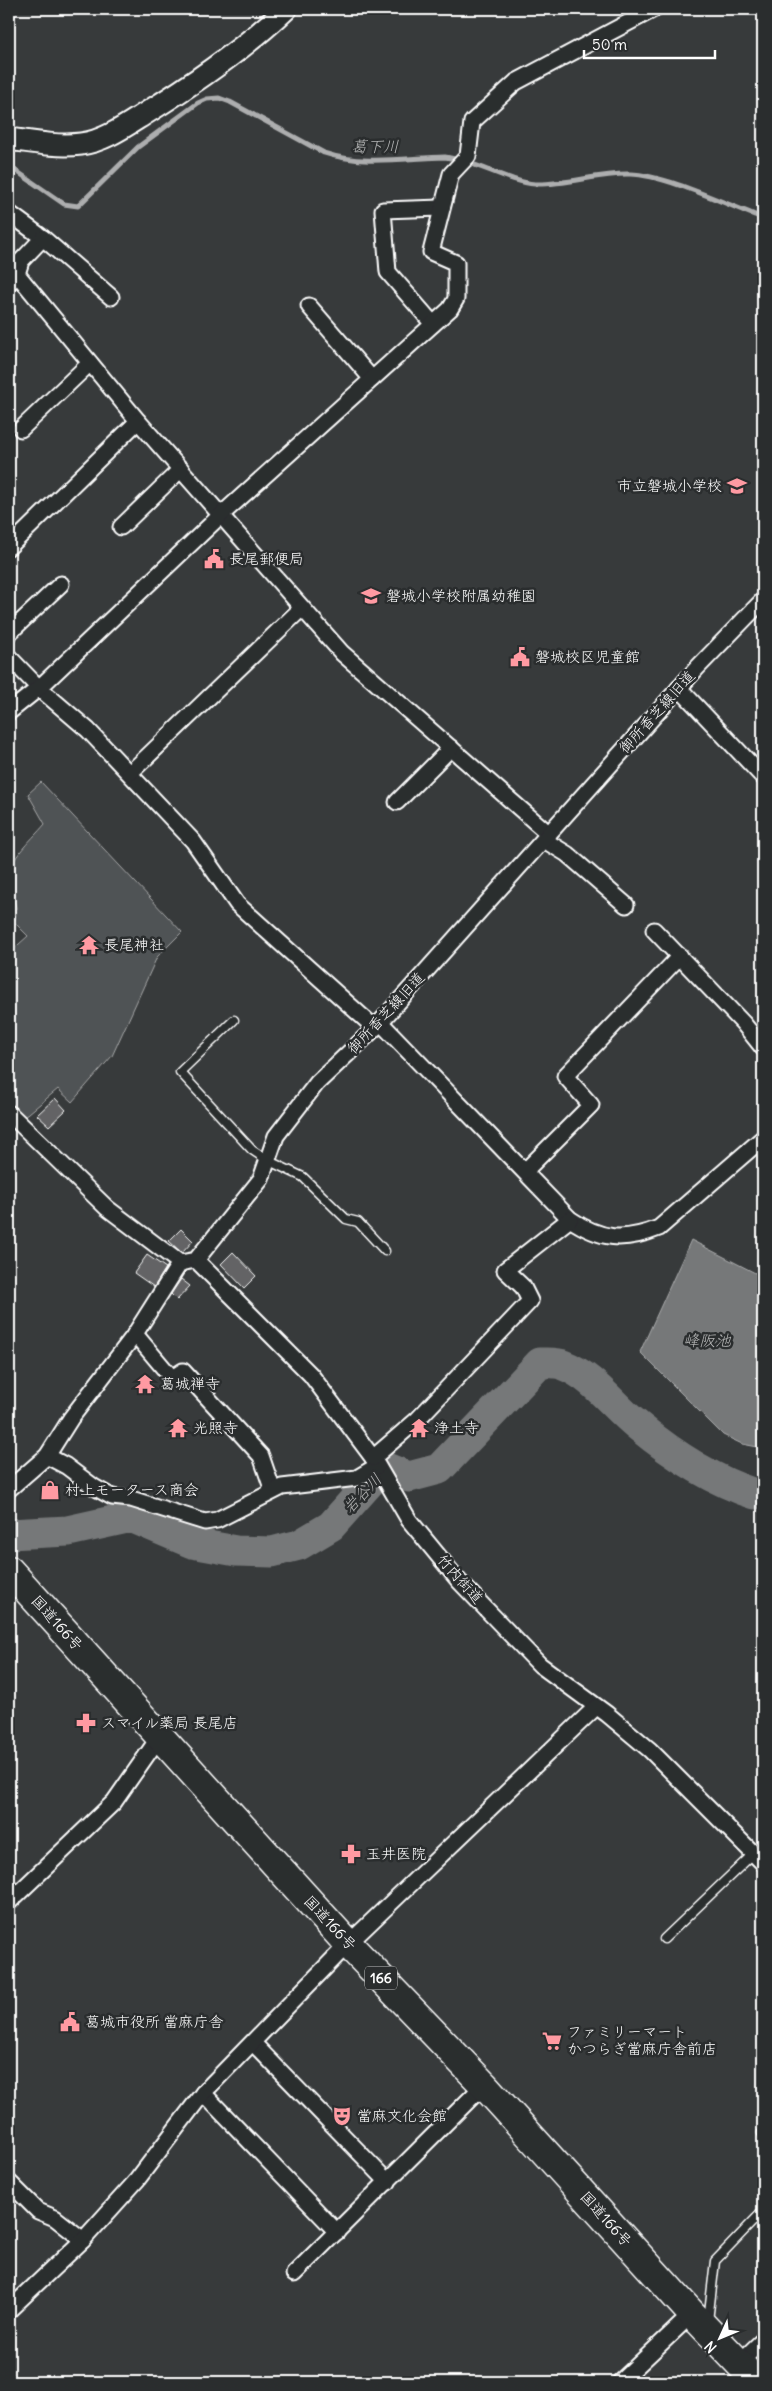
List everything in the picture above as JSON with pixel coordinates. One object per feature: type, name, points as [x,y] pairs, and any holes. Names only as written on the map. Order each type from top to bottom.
[{"type":"highway","name":"国道166号","points":[[9,1570],[348,1944],[484,2085],[748,2373]]},
{"type":"street","points":[[9,140],[82,144],[103,138],[197,80],[237,51],[286,9]]},
{"type":"street","points":[[9,712],[39,688],[221,515],[450,309],[456,298],[456,263],[431,252],[451,174],[468,156],[472,122],[516,82],[654,9]]},
{"type":"street","points":[[434,324],[388,272],[383,210],[442,208]]},
{"type":"street","points":[[9,214],[43,238],[111,297]]},
{"type":"street","points":[[43,238],[21,261],[13,278],[90,363],[138,421],[356,667],[626,905]]},
{"type":"street","points":[[309,306],[372,379]]},
{"type":"street","points":[[21,429],[90,363]]},
{"type":"street","points":[[9,547],[138,421]]},
{"type":"street","points":[[121,527],[181,469]]},
{"type":"street","points":[[9,633],[61,584]]},
{"type":"street","name":"御所香芝線旧道","points":[[196,1260],[261,1179],[276,1136],[317,1083],[378,1025],[679,688],[763,600]]},
{"type":"street","points":[[130,773],[302,608]]},
{"type":"street","points":[[9,657],[39,688],[88,730],[193,841],[237,904],[378,1025],[525,1171],[570,1219],[588,1231],[611,1238],[643,1234],[659,1228],[763,1138]]},
{"type":"street","points":[[679,688],[763,776]]},
{"type":"street","points":[[397,802],[450,748]]},
{"type":"street","points":[[654,930],[743,1023],[763,1048]]},
{"type":"street","points":[[525,1171],[591,1105],[565,1076],[680,956]]},
{"type":"street","points":[[9,1113],[107,1208],[180,1263]]},
{"type":"street","points":[[46,1456],[66,1466],[94,1487],[112,1497],[132,1499],[204,1522],[217,1520],[273,1491],[291,1485],[356,1478],[379,1468],[417,1420],[530,1302],[523,1287],[505,1270],[570,1219]]},
{"type":"street","points":[[9,1489],[46,1456],[71,1418],[135,1334],[180,1263],[196,1260]]},
{"type":"street","name":"竹内街道","points":[[196,1260],[311,1375],[379,1468],[409,1520],[460,1581],[540,1665],[607,1714],[650,1750],[759,1858]]},
{"type":"street","points":[[135,1334],[172,1378],[182,1371],[261,1456],[273,1491]]},
{"type":"street","points":[[9,2310],[82,2240],[137,2180],[203,2093],[348,1944],[596,1707]]},
{"type":"street","points":[[9,1902],[114,1802],[160,1736]]},
{"type":"street","points":[[253,2043],[388,2182]]},
{"type":"street","points":[[294,2274],[484,2085]]},
{"type":"street","points":[[203,2093],[337,2232]]},
{"type":"street","points":[[9,2182],[38,2211],[55,2218],[82,2240]]},
{"type":"street","points":[[620,2382],[700,2322]]},
{"type":"street","points":[[748,2373],[763,2340]]},
{"type":"lane","points":[[234,1020],[180,1072],[252,1150],[267,1160],[303,1177],[346,1219],[358,1222],[385,1251]]},
{"type":"lane","points":[[664,1939],[759,1858]]},
{"type":"lane","points":[[700,2322],[715,2261],[763,2211]]},
{"type":"shaded area","name":"長尾神社","points":[[41,782],[182,932],[157,957],[112,1056],[72,1102],[58,1089],[23,1118],[9,1103],[9,953],[28,936],[14,922],[16,907],[10,891],[9,876],[11,868],[20,852],[45,824],[28,794]]},
{"type":"water","name":"峰阪池","points":[[691,1240],[763,1277],[763,1448],[742,1444],[723,1435],[640,1352]]},
{"type":"building","points":[[55,1098],[66,1110],[49,1126],[37,1115]]},
{"type":"building","points":[[181,1229],[193,1241],[182,1253],[169,1241]]},
{"type":"building","points":[[233,1252],[256,1276],[244,1288],[221,1264]]},
{"type":"building","points":[[147,1255],[166,1268],[154,1287],[134,1273]]},
{"type":"building","points":[[181,1279],[190,1286],[177,1300],[171,1294]]},
{"type":"waterway","name":"葛下川","points":[[9,166],[64,204],[78,206],[138,147],[198,103],[207,99],[219,98],[230,102],[324,153],[338,157],[368,160],[445,157],[457,159],[514,180],[535,184],[559,183],[618,174],[645,176],[679,185],[763,218]]},
{"type":"waterway","name":"岩谷川","points":[[9,1534],[68,1531],[131,1517],[192,1543],[236,1551],[272,1552],[299,1545],[331,1526],[371,1481],[387,1468],[409,1477],[439,1469],[540,1363],[558,1363],[584,1376],[637,1425],[678,1456],[708,1474],[755,1494]]},
{"type":"waterway","name":"岩谷川","points":[[755,1494],[763,1492]]},
{"type":"place","name":"市立磐城小学校","points":[[737,486]]},
{"type":"place","name":"長尾郵便局","points":[[214,559]]},
{"type":"place","name":"磐城小学校附属幼稚園","points":[[371,596]]},
{"type":"place","name":"磐城校区児童館","points":[[520,657]]},
{"type":"place","name":"長尾神社","points":[[89,945]]},
{"type":"place","name":"葛城禅寺","points":[[145,1384]]},
{"type":"place","name":"光照寺","points":[[178,1428]]},
{"type":"place","name":"浄土寺","points":[[419,1428]]},
{"type":"place","name":"村上モータース商会","points":[[50,1490]]},
{"type":"place","name":"スマイル薬局 長尾店","points":[[86,1723]]},
{"type":"place","name":"玉井医院","points":[[351,1854]]},
{"type":"place","name":"葛城市役所 當麻庁舎","points":[[70,2022]]},
{"type":"place","name":"ファミリーマート かつらぎ當麻庁舎前店","points":[[552,2041]]},
{"type":"place","name":"當麻文化会館","points":[[342,2116]]}]
